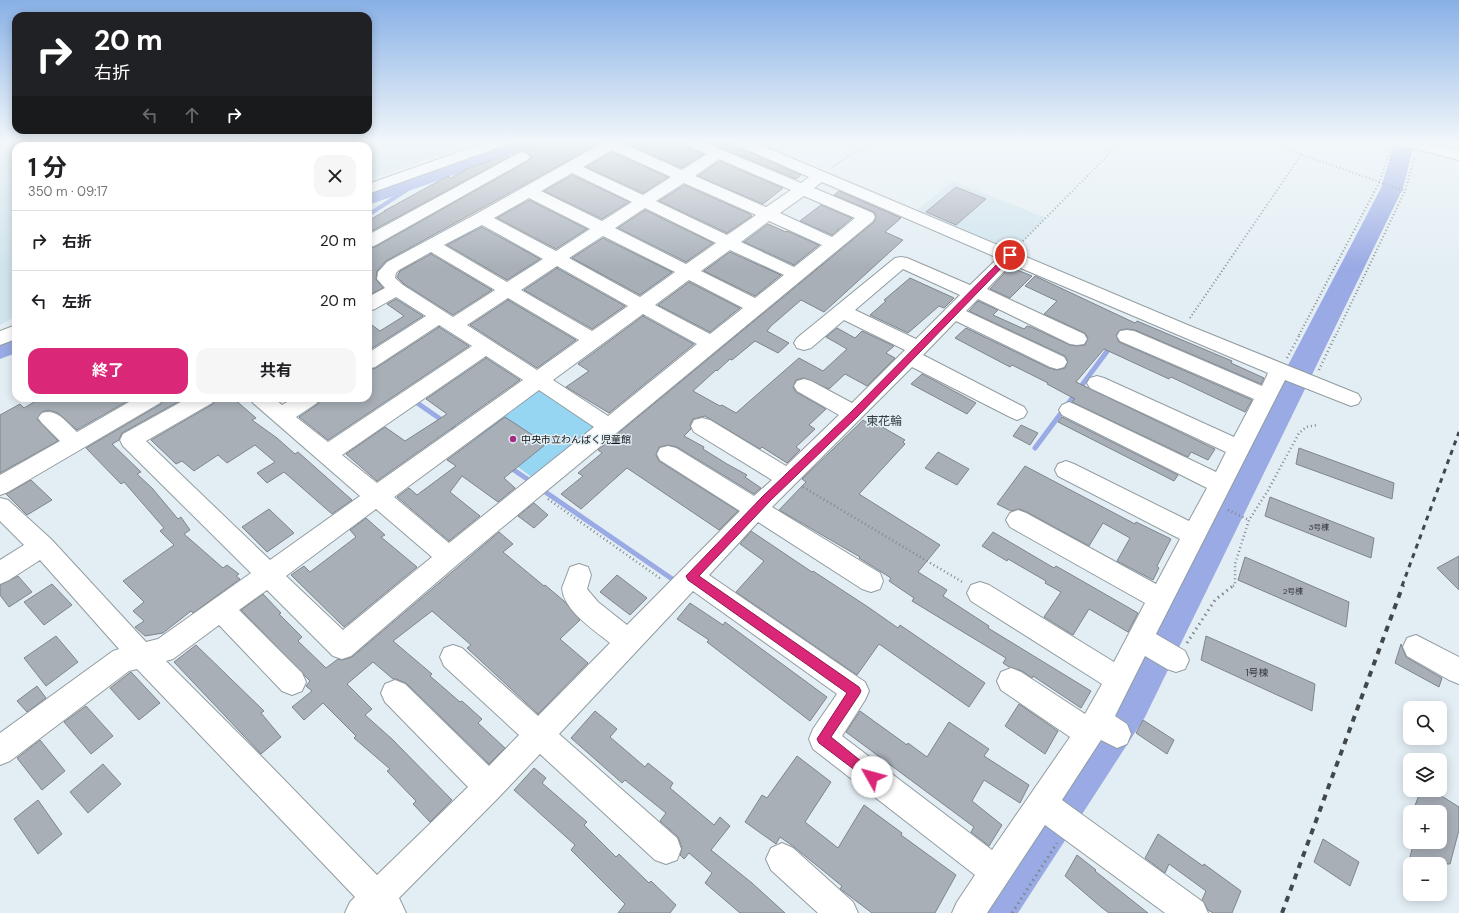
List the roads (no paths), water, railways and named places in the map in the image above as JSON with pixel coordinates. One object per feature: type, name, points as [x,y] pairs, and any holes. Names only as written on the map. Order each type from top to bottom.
[{"type":"street","points":[[372,188],[392,184]]},
{"type":"street","points":[[372,277],[381,263],[481,184]]},
{"type":"street","points":[[527,184],[529,191],[757,307]]},
{"type":"street","points":[[606,184],[797,275]]},
{"type":"street","points":[[372,360],[507,290],[672,184]]},
{"type":"street","points":[[700,184],[834,244]]},
{"type":"street","points":[[198,402],[131,440],[342,647],[449,557],[539,486],[867,217],[790,184]]},
{"type":"street","points":[[0,751],[122,660],[164,650],[810,184]]},
{"type":"street","points":[[842,184],[1183,330],[1351,400]]},
{"type":"street","points":[[381,263],[431,245],[529,191]]},
{"type":"street","points":[[482,218],[712,344]]},
{"type":"street","points":[[431,245],[593,340]]},
{"type":"street","points":[[0,507],[42,546],[141,655],[254,769],[376,908],[489,787],[756,509],[854,414],[1010,255]]},
{"type":"street","points":[[804,343],[901,262],[973,292],[1077,339]]},
{"type":"street","points":[[372,292],[381,263]]},
{"type":"street","points":[[381,263],[447,321],[610,427]]},
{"type":"street","points":[[842,311],[1017,412]]},
{"type":"street","points":[[953,312],[1057,362]]},
{"type":"street","points":[[0,339],[12,333]]},
{"type":"street","points":[[1127,336],[1266,396]]},
{"type":"street","points":[[327,454],[486,346]]},
{"type":"street","points":[[968,913],[996,872],[1056,814],[1102,728],[1119,680],[1266,396],[1283,372]]},
{"type":"street","points":[[1098,383],[1239,448]]},
{"type":"street","points":[[804,386],[854,414]]},
{"type":"street","points":[[0,486],[146,402]]},
{"type":"street","points":[[265,402],[449,557]]},
{"type":"street","points":[[281,416],[304,402]]},
{"type":"street","points":[[1069,410],[1220,484]]},
{"type":"street","points":[[49,418],[75,443]]},
{"type":"street","points":[[702,426],[787,478]]},
{"type":"street","points":[[668,454],[871,581]]},
{"type":"street","points":[[1066,470],[1194,535]]},
{"type":"street","points":[[1018,520],[1161,599]]},
{"type":"street","points":[[0,573],[42,546]]},
{"type":"street","points":[[579,575],[575,582],[574,591],[582,603],[629,642]]},
{"type":"street","points":[[685,584],[855,691],[823,739],[996,872]]},
{"type":"street","points":[[980,592],[1119,680]]},
{"type":"street","points":[[221,609],[292,682]]},
{"type":"street","points":[[1141,640],[1176,660]]},
{"type":"street","points":[[1416,647],[1459,671]]},
{"type":"street","points":[[453,657],[666,849]]},
{"type":"street","points":[[1011,681],[1102,728]]},
{"type":"street","points":[[395,693],[489,787]]},
{"type":"street","points":[[1056,814],[1192,913]]},
{"type":"street","points":[[782,859],[842,913]]},
{"type":"waterway","points":[[372,197],[409,184]]},
{"type":"waterway","points":[[372,212],[416,184]]},
{"type":"waterway","points":[[991,913],[1131,704],[1393,184]]},
{"type":"waterway","points":[[1119,335],[1123,330]]},
{"type":"waterway","points":[[1035,448],[1120,334]]},
{"type":"waterway","points":[[0,350],[12,343]]},
{"type":"waterway","points":[[413,400],[459,432]]},
{"type":"waterway","points":[[508,466],[533,483]]},
{"type":"waterway","points":[[541,489],[678,583]]},
{"type":"railway","points":[[1402,586],[1459,432]]},
{"type":"railway","points":[[1282,913],[1403,585]]},
{"type":"place","name":"中央市立わんぱく児童館","points":[[513,439]]},
{"type":"district","name":"東花輪","points":[[884,421]]}]
